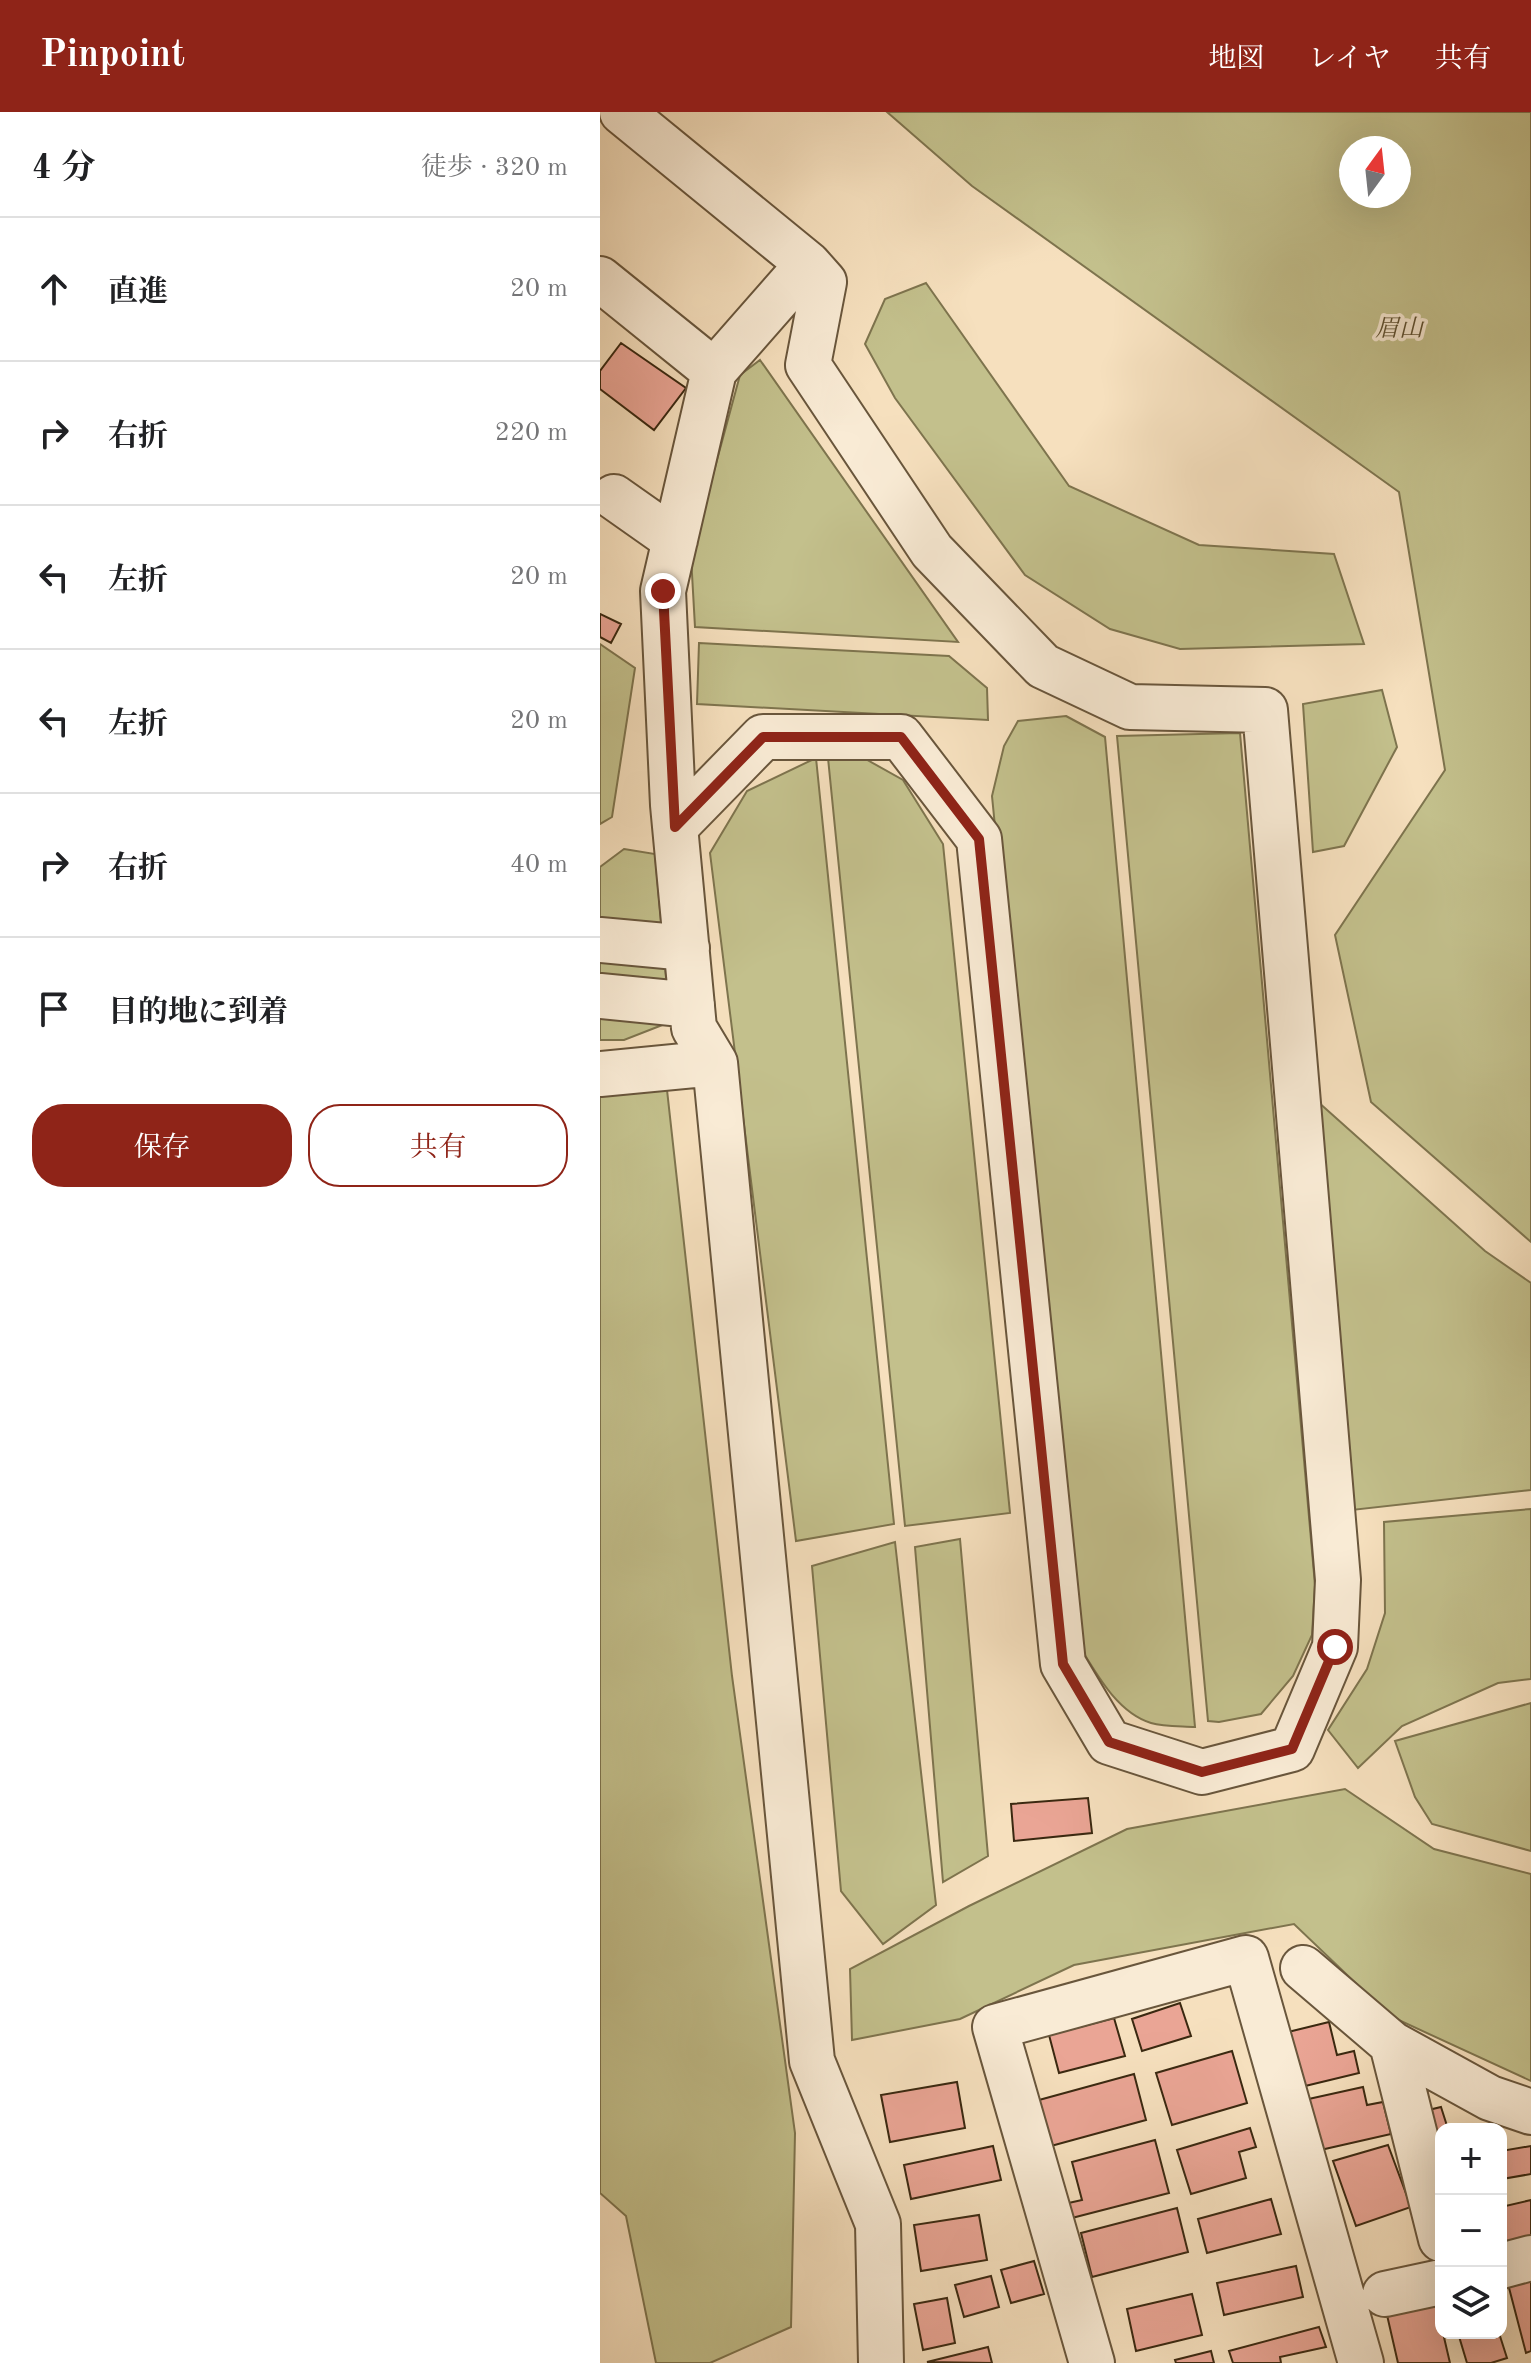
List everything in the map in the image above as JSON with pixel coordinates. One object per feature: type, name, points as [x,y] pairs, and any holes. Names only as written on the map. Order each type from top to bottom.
[{"type":"street","points":[[622,112],[808,264],[824,282],[808,365],[932,551],[1043,666],[1130,707],[1265,710],[1338,1580],[1335,1647],[1292,1749],[1202,1772],[1109,1742],[1063,1664],[979,839],[901,737],[763,737],[675,827]]},
{"type":"street","points":[[808,264],[714,371],[663,591],[675,827],[694,1028],[715,1063],[812,2061],[878,2224],[881,2363]]},
{"type":"street","points":[[600,279],[714,371]]},
{"type":"street","points":[[614,497],[675,540]]},
{"type":"street","points":[[600,940],[687,948]]},
{"type":"street","points":[[600,996],[692,1005]]},
{"type":"street","points":[[600,1074],[715,1063]]},
{"type":"street","points":[[1092,2363],[995,2027],[1246,1958],[1361,2363]]},
{"type":"street","points":[[1303,1968],[1392,2044],[1490,2098],[1531,2112]]},
{"type":"street","points":[[1392,2044],[1435,2215]]},
{"type":"street","points":[[1507,2264],[1531,2258]]},
{"type":"street","points":[[1385,2294],[1435,2283]]},
{"type":"green space","name":"眉山","points":[[887,112],[1531,112],[1531,1242],[1371,1102],[1335,935],[1445,770],[1399,492],[972,186]]},
{"type":"green space","points":[[926,283],[1069,486],[1199,545],[1334,554],[1364,644],[1180,649],[1110,629],[1025,575],[895,398],[865,344],[885,299]]},
{"type":"green space","points":[[760,360],[958,642],[695,627],[691,556],[740,375]]},
{"type":"green space","points":[[699,643],[949,656],[987,688],[988,720],[697,704]]},
{"type":"green space","points":[[600,644],[635,668],[612,817],[600,824]]},
{"type":"green space","points":[[1382,690],[1397,747],[1344,846],[1313,852],[1303,704]]},
{"type":"green space","points":[[1066,716],[1105,737],[1195,1727],[1151,1723],[1127,1709],[1098,1676],[1075,1639],[992,796],[1004,746],[1018,721]]},
{"type":"green space","points":[[1240,733],[1315,1585],[1312,1635],[1293,1676],[1261,1714],[1219,1722],[1208,1721],[1117,736]]},
{"type":"green space","points":[[862,757],[903,780],[943,844],[1010,1513],[905,1526],[828,758]]},
{"type":"green space","points":[[816,758],[894,1524],[796,1541],[710,853],[747,791]]},
{"type":"green space","points":[[624,849],[655,854],[670,1022],[624,1040],[600,1040],[600,867]]},
{"type":"green space","points":[[600,1082],[667,1090],[732,1676],[795,2133],[791,2327],[710,2363],[656,2363],[626,2216],[600,2193]]},
{"type":"green space","points":[[1317,1101],[1485,1251],[1531,1283],[1531,1490],[1352,1510]]},
{"type":"green space","points":[[1531,1509],[1531,1679],[1498,1683],[1402,1726],[1358,1768],[1328,1730],[1367,1669],[1385,1613],[1384,1522]]},
{"type":"green space","points":[[960,1539],[988,1856],[943,1882],[915,1547]]},
{"type":"green space","points":[[895,1542],[936,1905],[883,1944],[841,1891],[812,1566]]},
{"type":"green space","points":[[1531,1703],[1531,1851],[1432,1824],[1415,1797],[1395,1741]]},
{"type":"green space","points":[[1345,1789],[1434,1849],[1531,1874],[1531,2081],[1390,2016],[1294,1924],[1074,1965],[960,2019],[852,2040],[850,1969],[969,1906],[1127,1829]]},
{"type":"building","points":[[621,343],[686,388],[654,430],[600,389],[600,371]]},
{"type":"building","points":[[600,614],[621,624],[611,643],[600,637]]},
{"type":"building","points":[[1088,1798],[1092,1833],[1014,1841],[1011,1804]]},
{"type":"building","points":[[1180,2003],[1191,2036],[1142,2051],[1132,2019]]},
{"type":"building","points":[[1114,2018],[1125,2056],[1059,2073],[1049,2035]]},
{"type":"building","points":[[1329,2022],[1337,2055],[1354,2051],[1359,2073],[1301,2087],[1288,2032]]},
{"type":"building","points":[[1232,2051],[1247,2103],[1172,2125],[1156,2073]]},
{"type":"building","points":[[1134,2074],[1146,2120],[1051,2146],[1039,2100]]},
{"type":"building","points":[[957,2082],[965,2128],[890,2142],[881,2095]]},
{"type":"building","points":[[1363,2087],[1367,2105],[1383,2102],[1391,2134],[1316,2151],[1304,2100]]},
{"type":"building","points":[[1441,2107],[1446,2123],[1435,2123],[1435,2148],[1416,2113]]},
{"type":"building","points":[[1250,2128],[1256,2147],[1239,2152],[1246,2178],[1191,2194],[1177,2150]]},
{"type":"building","points":[[1155,2140],[1169,2193],[1068,2219],[1064,2204],[1082,2200],[1072,2162]]},
{"type":"building","points":[[1388,2145],[1411,2207],[1356,2226],[1333,2161]]},
{"type":"building","points":[[993,2146],[1001,2180],[911,2199],[904,2165]]},
{"type":"building","points":[[1531,2146],[1531,2174],[1507,2178],[1507,2150]]},
{"type":"building","points":[[1271,2199],[1281,2234],[1207,2253],[1198,2219]]},
{"type":"building","points":[[1531,2200],[1531,2244],[1507,2250],[1507,2206]]},
{"type":"building","points":[[1177,2208],[1188,2252],[1092,2277],[1081,2233]]},
{"type":"building","points":[[979,2215],[987,2260],[921,2271],[914,2225]]},
{"type":"building","points":[[1034,2261],[1044,2294],[1011,2303],[1001,2270]]},
{"type":"building","points":[[1296,2266],[1303,2297],[1224,2315],[1217,2283]]},
{"type":"building","points":[[991,2276],[999,2307],[964,2317],[955,2285]]},
{"type":"building","points":[[1531,2278],[1531,2351],[1526,2353],[1508,2284]]},
{"type":"building","points":[[1192,2294],[1202,2335],[1136,2351],[1127,2309]]},
{"type":"building","points":[[947,2298],[955,2343],[923,2350],[914,2304]]},
{"type":"building","points":[[1435,2305],[1435,2339],[1444,2339],[1450,2363],[1398,2363],[1387,2315]]},
{"type":"building","points":[[1319,2327],[1326,2347],[1280,2357],[1281,2363],[1233,2363],[1229,2351]]},
{"type":"building","points":[[1460,2339],[1501,2339],[1507,2358],[1491,2363],[1467,2363]]},
{"type":"building","points":[[988,2347],[992,2363],[927,2362]]},
{"type":"building","points":[[1211,2351],[1214,2363],[1176,2363],[1175,2360]]},
{"type":"route","points":[[663,591],[675,827],[763,737],[901,737],[979,839],[1063,1664],[1109,1742],[1202,1772],[1292,1749],[1335,1647]]}]
